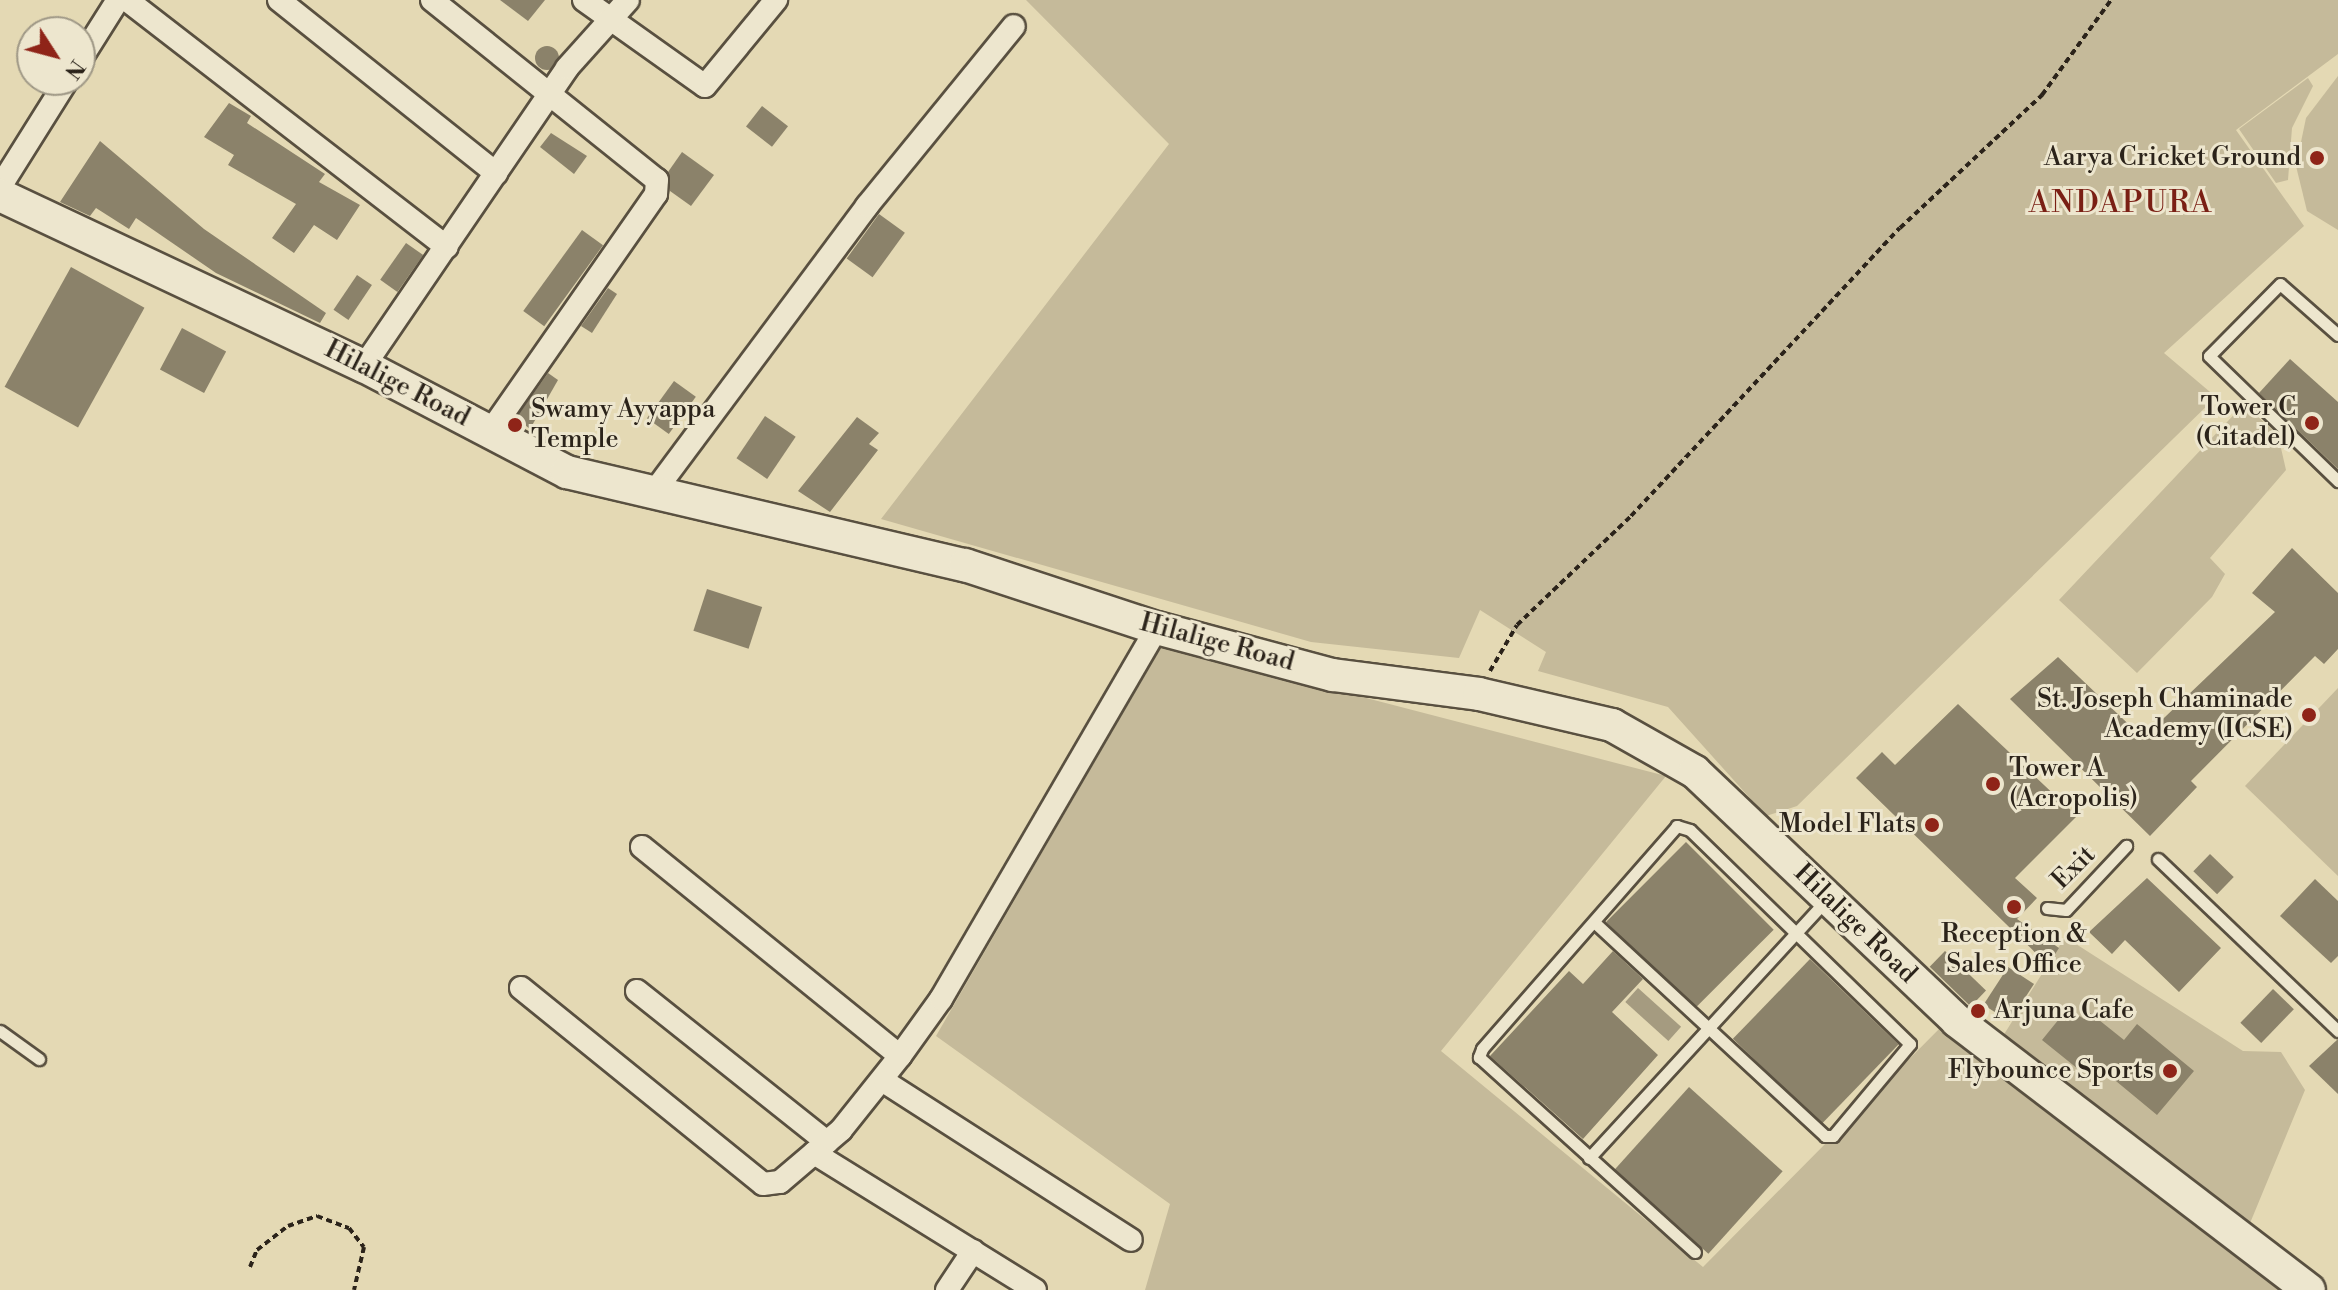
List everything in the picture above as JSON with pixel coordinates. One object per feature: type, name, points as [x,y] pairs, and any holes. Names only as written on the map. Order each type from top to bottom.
[{"type":"street","points":[[96,35],[118,0]]},
{"type":"street","points":[[127,0],[447,247]]},
{"type":"street","points":[[279,0],[496,173]]},
{"type":"street","points":[[432,0],[648,169],[657,180],[656,194],[490,432]]},
{"type":"street","points":[[584,0],[705,86],[776,0]]},
{"type":"street","points":[[364,366],[550,93],[628,0]]},
{"type":"street","points":[[651,496],[867,206],[1014,26]]},
{"type":"street","points":[[0,187],[57,96]]},
{"type":"street","name":"Hilalige Road","points":[[0,195],[364,366],[567,472],[651,496],[965,565],[1157,628],[1333,675],[1479,694],[1612,725],[1695,772],[1957,1021],[2309,1290]]},
{"type":"street","points":[[521,988],[763,1184],[780,1182],[820,1148],[885,1082],[941,999],[1157,628]]},
{"type":"street","points":[[642,847],[900,1056]]},
{"type":"street","points":[[637,991],[820,1148],[1035,1290]]},
{"type":"street","points":[[885,1082],[1131,1240]]},
{"type":"street","points":[[947,1290],[973,1251]]},
{"type":"lane","points":[[2338,335],[2280,284],[2209,356],[2338,481]]},
{"type":"lane","points":[[1594,922],[1825,1136],[1833,1136],[1910,1044],[1797,932],[1683,826],[1594,922],[1479,1057],[1695,1252]]},
{"type":"lane","name":"Exit","points":[[2047,908],[2066,910],[2126,846]]},
{"type":"lane","points":[[2158,859],[2338,1031]]},
{"type":"lane","points":[[1589,1158],[1828,898]]},
{"type":"lane","points":[[0,1031],[39,1059]]},
{"type":"path","points":[[1479,694],[1517,625],[1631,516],[1900,228],[2042,95],[2111,0]]},
{"type":"path","points":[[250,1267],[257,1250],[288,1226],[317,1216],[349,1228],[364,1247],[354,1290]]},
{"type":"shaded area","points":[[1026,0],[2338,0],[2338,54],[2236,130],[2304,226],[2164,353],[2216,397],[1797,806],[1766,816],[1668,707],[1538,671],[1546,652],[1480,610],[1459,658],[1311,642],[881,519],[1169,144]]},
{"type":"shaded area","name":"Aarya Cricket Ground","points":[[2338,76],[2338,230],[2307,211],[2296,166],[2306,118]]},
{"type":"shaded area","points":[[2308,78],[2313,86],[2292,128],[2288,180],[2276,183],[2239,129]]},
{"type":"shaded area","points":[[2244,404],[2278,435],[2286,470],[2210,558],[2225,574],[2212,597],[2137,673],[2059,600]]},
{"type":"shaded area","points":[[1162,645],[1666,776],[1441,1051],[1703,1267],[1943,1025],[2285,1290],[1145,1290],[1170,1204],[936,1036]]},
{"type":"shaded area","name":"St. Joseph Chaminade Academy (ICSE)","points":[[2338,688],[2338,876],[2245,786]]},
{"type":"shaded area","name":"Flybounce Sports","points":[[2065,937],[2243,1051],[2281,1052],[2305,1090],[2248,1228],[2003,1036]]},
{"type":"shaded area","points":[[1638,988],[1681,1027],[1668,1041],[1625,1002]]},
{"type":"building","points":[[500,0],[545,0],[528,21]]},
{"type":"building","points":[[547,46],[558,53],[559,58],[552,69],[547,70],[536,63],[535,58],[542,47]]},
{"type":"building","points":[[229,103],[251,116],[247,123],[325,174],[319,182],[360,205],[337,240],[314,225],[294,253],[272,238],[296,204],[228,165],[234,155],[204,137]]},
{"type":"building","points":[[762,106],[788,126],[772,147],[746,126]]},
{"type":"building","points":[[551,133],[587,156],[574,174],[540,147]]},
{"type":"building","points":[[100,141],[204,229],[326,313],[320,323],[216,273],[136,218],[129,229],[96,208],[90,216],[60,202]]},
{"type":"building","points":[[682,152],[714,175],[691,206],[670,191],[668,172]]},
{"type":"building","points":[[879,214],[905,233],[873,277],[847,258]]},
{"type":"building","points":[[582,230],[603,245],[544,326],[523,311]]},
{"type":"building","points":[[406,243],[423,255],[397,292],[380,280]]},
{"type":"building","points":[[71,267],[144,308],[78,428],[5,387]]},
{"type":"building","points":[[357,275],[372,285],[348,320],[334,310]]},
{"type":"building","points":[[608,288],[617,294],[592,333],[581,326]]},
{"type":"building","points":[[182,328],[226,351],[204,393],[160,369]]},
{"type":"building","name":"Tower C (Citadel)","points":[[2290,359],[2338,402],[2338,469],[2259,393]]},
{"type":"building","points":[[548,373],[558,380],[530,429],[516,418]]},
{"type":"building","points":[[674,381],[696,397],[669,434],[647,418]]},
{"type":"building","points":[[765,416],[796,437],[767,479],[736,458]]},
{"type":"building","points":[[857,417],[879,433],[869,444],[878,450],[830,512],[798,491]]},
{"type":"building","points":[[2292,548],[2338,593],[2338,649],[2324,664],[2315,656],[2191,781],[2197,787],[2150,836],[2010,699],[2058,657],[2143,738],[2275,612],[2252,593]]},
{"type":"building","points":[[707,589],[762,607],[749,649],[693,631]]},
{"type":"building","points":[[1958,704],[2077,816],[2015,878],[2037,898],[2017,919],[2059,948],[2048,965],[1856,778],[1882,752],[1895,765]]},
{"type":"building","points":[[1686,842],[1774,930],[1694,1010],[1606,922]]},
{"type":"building","points":[[2210,854],[2234,877],[2217,894],[2193,871]]},
{"type":"building","points":[[2147,878],[2221,948],[2179,992],[2125,940],[2112,954],[2089,932]]},
{"type":"building","points":[[2315,879],[2338,901],[2338,956],[2331,963],[2280,916]]},
{"type":"building","points":[[1613,951],[1643,979],[1612,1012],[1658,1055],[1583,1139],[1490,1056],[1569,971],[1583,984]]},
{"type":"building","points":[[1945,951],[1986,991],[1971,1006],[1930,967]]},
{"type":"building","points":[[1810,959],[1898,1044],[1821,1124],[1733,1039]]},
{"type":"building","points":[[2008,967],[2034,984],[2009,1022],[1983,1005]]},
{"type":"building","points":[[2273,989],[2294,1009],[2261,1043],[2240,1023]]},
{"type":"building","points":[[2068,1008],[2084,1019],[2089,1012],[2124,1040],[2137,1024],[2194,1071],[2157,1115],[2093,1062],[2083,1073],[2042,1040]]},
{"type":"building","points":[[2338,1039],[2338,1094],[2309,1066]]},
{"type":"building","points":[[1689,1087],[1783,1171],[1708,1254],[1615,1169]]},
{"type":"place","name":"Aarya Cricket Ground","points":[[2317,158]]},
{"type":"place","name":"Tower C (Citadel)","points":[[2312,423]]},
{"type":"place","name":"Swamy Ayyappa Temple","points":[[515,425]]},
{"type":"place","name":"St. Joseph Chaminade Academy (ICSE)","points":[[2309,715]]},
{"type":"place","name":"Tower A (Acropolis)","points":[[1993,784]]},
{"type":"place","name":"Model Flats","points":[[1932,825]]},
{"type":"place","name":"Reception & Sales Office","points":[[2014,907]]},
{"type":"place","name":"Arjuna Cafe","points":[[1978,1011]]},
{"type":"place","name":"Flybounce Sports","points":[[2170,1071]]},
{"type":"district","name":"ANDAPURA","points":[[2121,203]]}]
